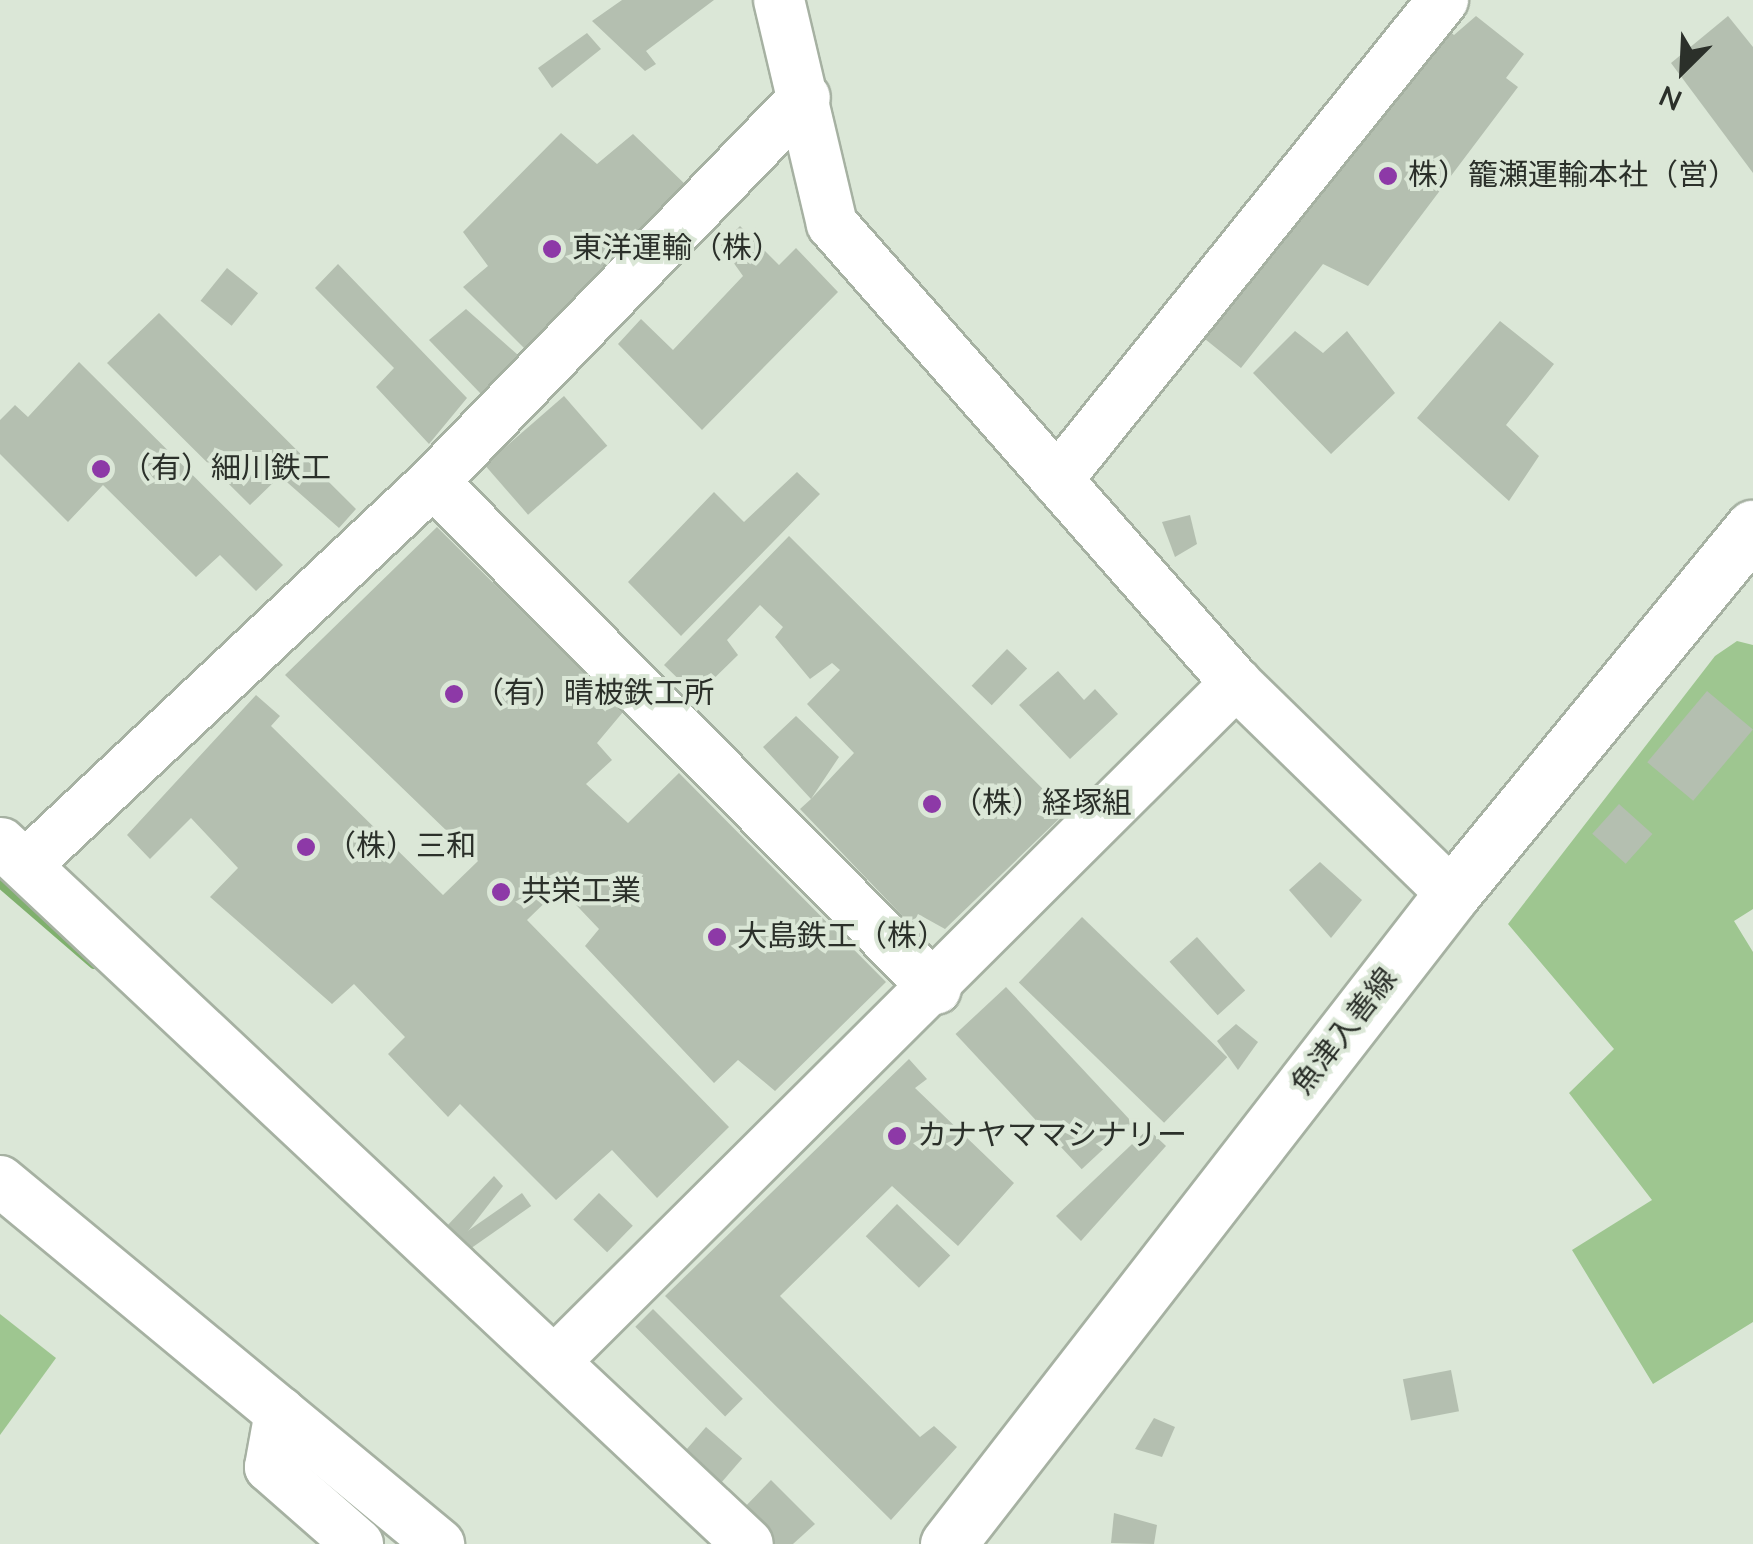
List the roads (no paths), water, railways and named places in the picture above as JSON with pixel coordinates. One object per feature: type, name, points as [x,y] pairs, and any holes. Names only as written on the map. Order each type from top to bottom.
[{"type":"main road","name":"魚津入善線","points":[[948,1544],[1452,894],[1743,560]]},
{"type":"street","points":[[780,0],[832,224],[1236,682],[1452,894]]},
{"type":"street","points":[[1058,480],[1443,0]]},
{"type":"street","points":[[748,1544],[14,853],[433,482],[805,97]]},
{"type":"street","points":[[433,482],[936,989]]},
{"type":"street","points":[[556,1360],[936,989],[1236,682]]},
{"type":"street","points":[[0,1181],[439,1544]]},
{"type":"street","points":[[280,1412],[270,1468],[358,1544]]},
{"type":"waterway","points":[[0,883],[94,964]]},
{"type":"place","name":"株）籠瀬運輸本社（営）","points":[[1388,176]]},
{"type":"place","name":"東洋運輸（株）","points":[[552,249]]},
{"type":"place","name":"（有）細川鉄工","points":[[101,469]]},
{"type":"place","name":"（有）晴柀鉄工所","points":[[454,694]]},
{"type":"place","name":"（株）経塚組","points":[[932,804]]},
{"type":"place","name":"（株）三和","points":[[306,847]]},
{"type":"place","name":"共栄工業","points":[[501,892]]},
{"type":"place","name":"大島鉄工（株）","points":[[717,937]]},
{"type":"place","name":"カナヤママシナリー","points":[[897,1136]]}]
